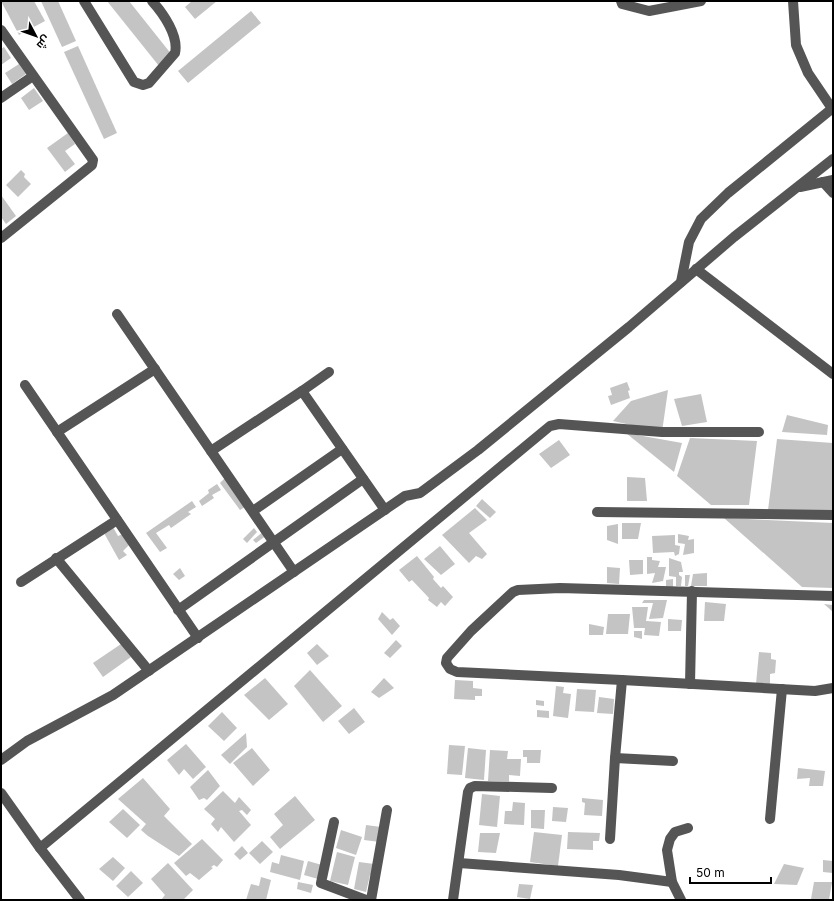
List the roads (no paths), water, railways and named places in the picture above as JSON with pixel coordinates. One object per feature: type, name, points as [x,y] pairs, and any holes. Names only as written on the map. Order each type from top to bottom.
[{"type":"street","points":[[84,1],[134,82],[143,85],[149,83],[175,53],[177,47],[176,41],[167,22],[152,1]]},
{"type":"street","points":[[621,1],[622,4],[649,11],[701,1]]},
{"type":"street","points":[[681,282],[689,242],[701,219],[728,193],[833,109],[808,73],[796,45],[794,1]]},
{"type":"street","points":[[1,30],[93,160],[93,163],[1,238]]},
{"type":"street","points":[[1,98],[33,76]]},
{"type":"street","points":[[1,760],[26,741],[113,695],[405,496],[420,493],[478,450],[628,327],[734,237],[833,159]]},
{"type":"street","points":[[796,188],[828,181],[833,193]]},
{"type":"street","points":[[696,269],[833,374]]},
{"type":"street","points":[[117,314],[294,572]]},
{"type":"street","points":[[57,432],[155,369]]},
{"type":"street","points":[[211,451],[329,372]]},
{"type":"street","points":[[25,385],[198,638]]},
{"type":"street","points":[[302,391],[385,510]]},
{"type":"street","points":[[40,848],[550,426],[559,424],[662,432],[759,432]]},
{"type":"street","points":[[253,511],[342,449]]},
{"type":"street","points":[[178,610],[363,478]]},
{"type":"street","points":[[597,512],[833,515]]},
{"type":"street","points":[[21,582],[117,520]]},
{"type":"street","points":[[56,558],[149,671]]},
{"type":"street","points":[[833,596],[560,588],[518,590],[507,596],[471,631],[447,658],[446,663],[450,669],[456,672],[815,691],[833,688]]},
{"type":"street","points":[[690,684],[692,591]]},
{"type":"street","points":[[610,839],[622,680]]},
{"type":"street","points":[[770,819],[782,689]]},
{"type":"street","points":[[615,758],[673,761]]},
{"type":"street","points":[[453,900],[468,792],[470,788],[475,786],[552,788]]},
{"type":"street","points":[[1,793],[40,848],[80,900]]},
{"type":"street","points":[[371,900],[387,810]]},
{"type":"street","points":[[334,822],[321,883],[366,900]]},
{"type":"street","points":[[681,900],[672,882],[667,850],[670,839],[675,832],[688,828]]},
{"type":"street","points":[[459,863],[619,875],[672,882]]}]
